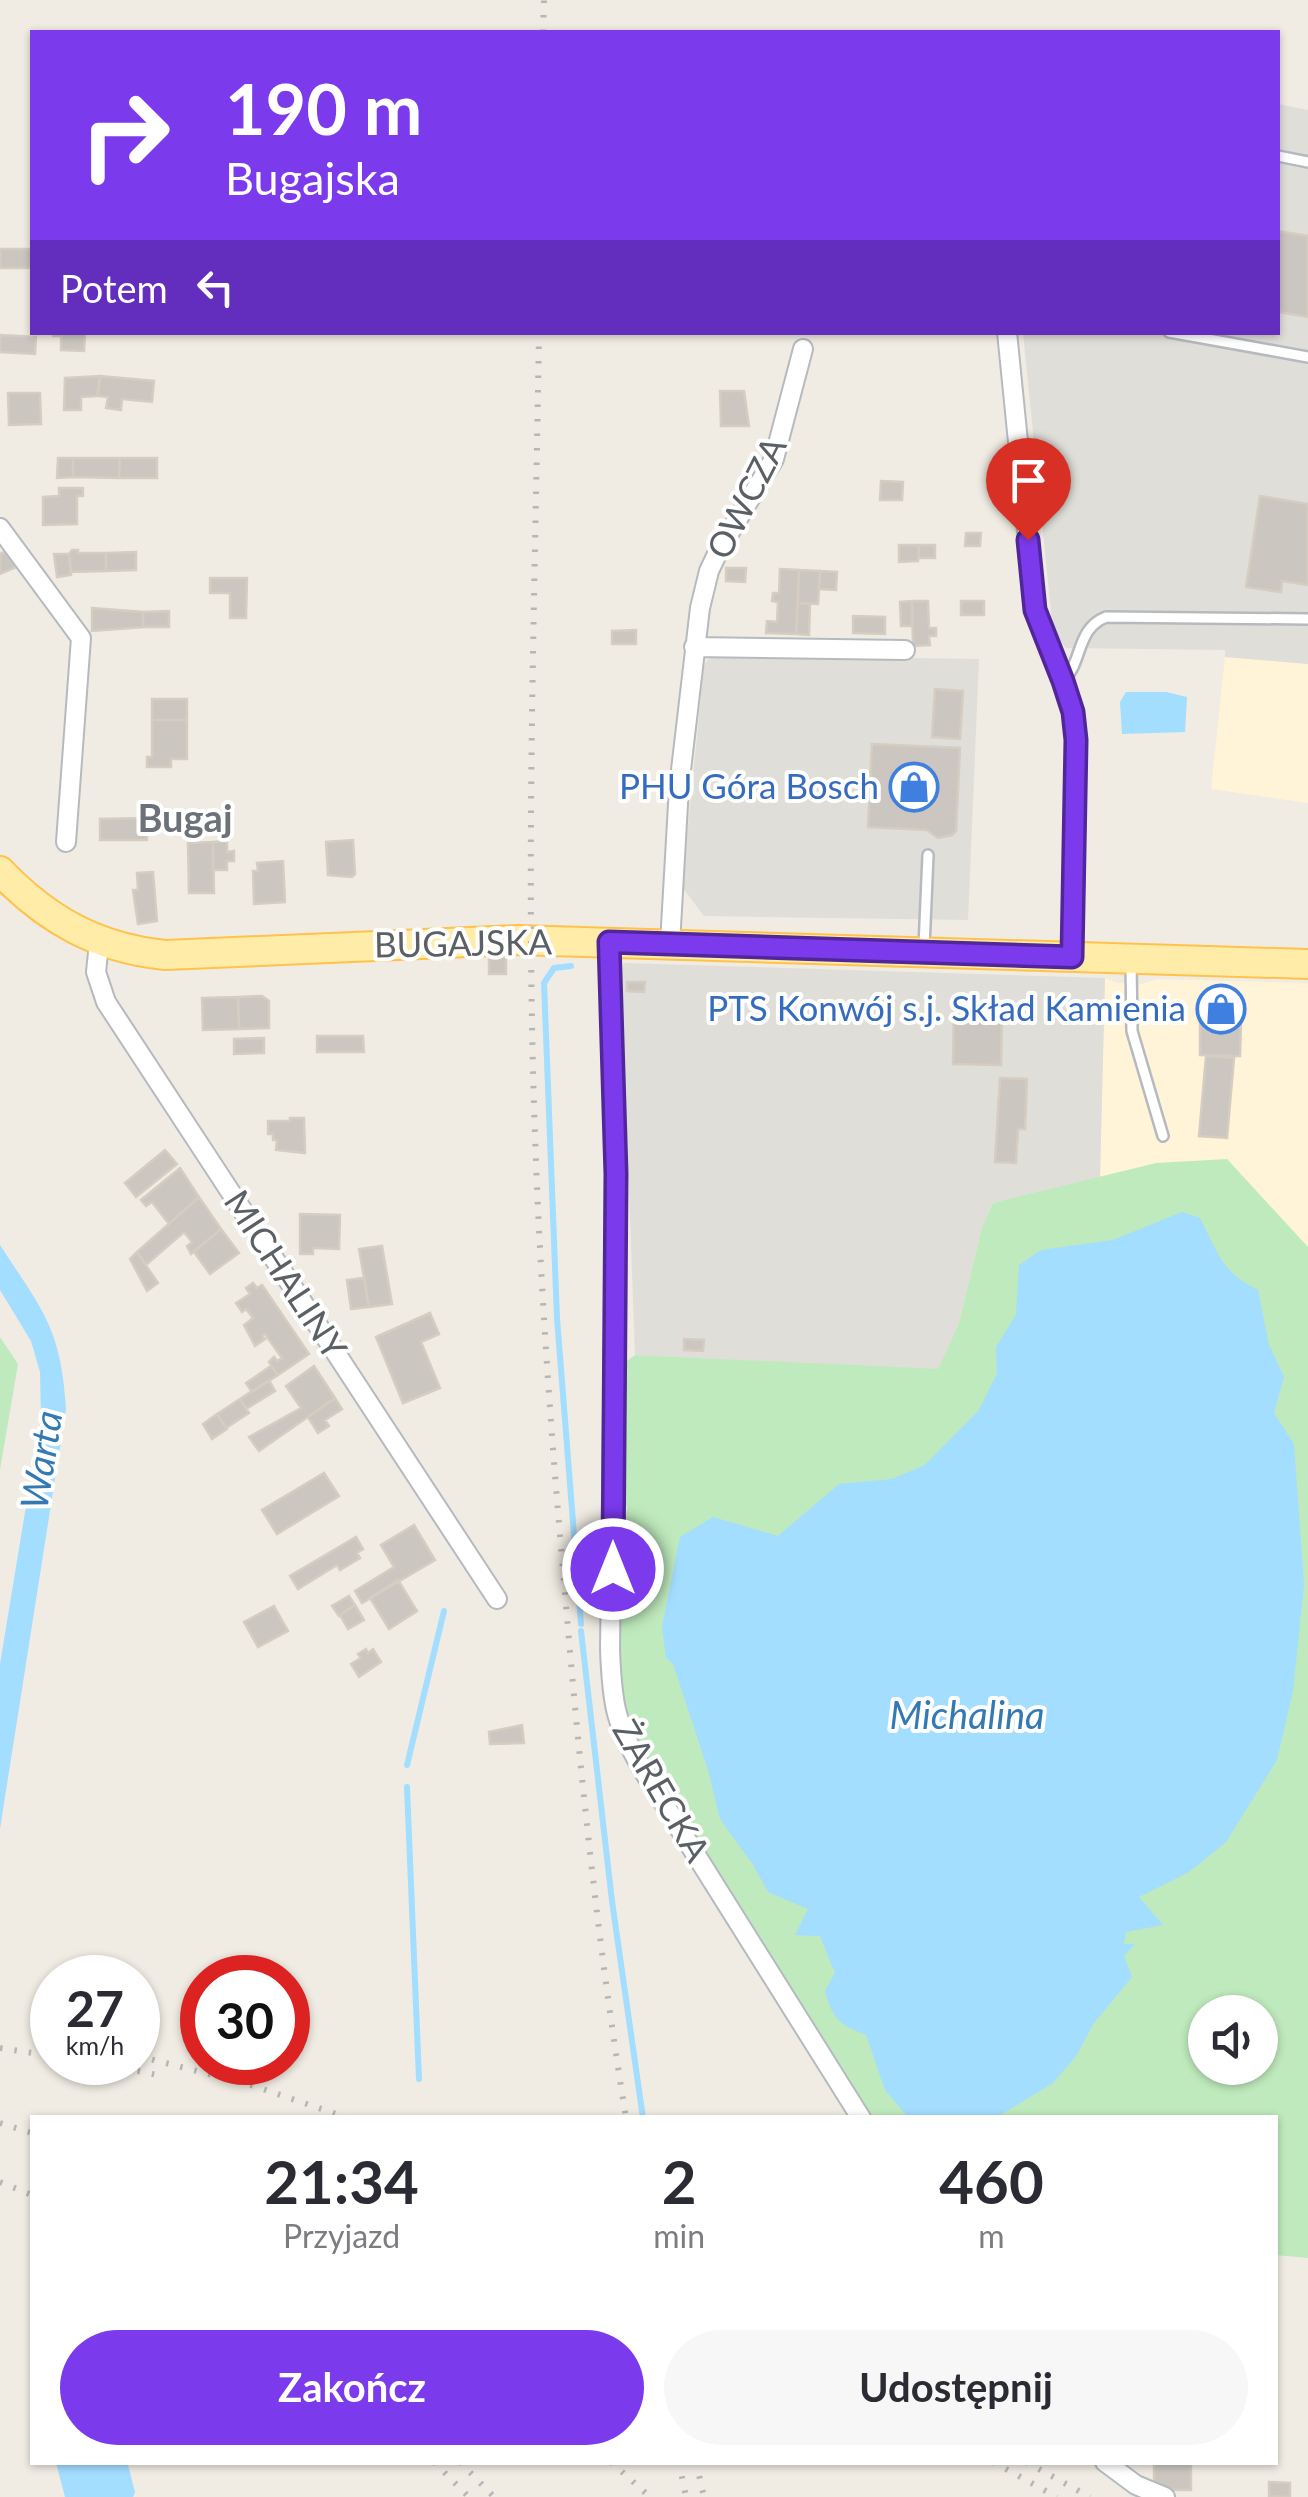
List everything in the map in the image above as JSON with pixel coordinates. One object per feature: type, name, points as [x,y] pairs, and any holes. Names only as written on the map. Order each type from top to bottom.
[{"type":"main road","name":"BUGAJSKA","points":[[0,871],[46,913],[99,942],[130,952],[201,954],[454,941],[609,942],[1308,964]]},
{"type":"street","points":[[1007,335],[1035,610],[1073,712],[1076,740],[1072,957]]},
{"type":"street","name":"OWCZA","points":[[670,944],[679,787],[694,648],[709,571],[774,459],[803,348]]},
{"type":"street","points":[[0,528],[81,638],[66,842]]},
{"type":"street","points":[[694,648],[905,650]]},
{"type":"street","name":"MICHALINY","points":[[99,942],[96,972],[106,1002],[498,1599]]},
{"type":"street","name":"ŻARECKA","points":[[609,942],[616,1174],[612,1704],[625,1740],[644,1772],[859,2115]]},
{"type":"street","points":[[1109,2465],[1136,2485],[1165,2497]]},
{"type":"lane","points":[[1280,156],[1308,162]]},
{"type":"lane","points":[[1186,335],[1308,357]]},
{"type":"lane","points":[[1063,681],[1070,674],[1090,627],[1106,617],[1308,619]]},
{"type":"lane","points":[[924,953],[928,854]]},
{"type":"lane","points":[[1131,959],[1132,1031],[1163,1136]]},
{"type":"shaded area","points":[[1280,104],[1308,110],[1308,664],[1225,657],[1225,650],[1066,648],[1053,632],[1023,335],[1280,335]]},
{"type":"shaded area","points":[[712,655],[979,659],[968,920],[704,916],[682,887],[704,665]]},
{"type":"shaded area","points":[[1225,657],[1308,664],[1308,803],[1211,789]]},
{"type":"shaded area","points":[[624,963],[1105,978],[1100,1179],[993,1203],[982,1227],[959,1323],[938,1370],[635,1355],[621,971]]},
{"type":"shaded area","points":[[1105,978],[1117,983],[1142,984],[1157,979],[1308,983],[1308,1247],[1227,1159],[1100,1179]]},
{"type":"green space","name":"Michalina","points":[[1227,1159],[1308,1247],[1308,2258],[1278,2255],[1278,2115],[867,2115],[635,1745],[622,1709],[620,1646],[627,1506],[613,1504],[615,1370],[635,1355],[938,1369],[959,1323],[982,1227],[993,1203],[1156,1163]]},
{"type":"green space","points":[[0,1337],[18,1364],[0,1470]]},
{"type":"water","points":[[1126,692],[1166,692],[1187,697],[1185,732],[1122,734],[1120,702]]},
{"type":"water","name":"Michalina","points":[[1182,1212],[1200,1218],[1228,1269],[1258,1290],[1269,1345],[1284,1377],[1274,1413],[1294,1444],[1304,1585],[1293,1691],[1277,1760],[1226,1842],[1189,1872],[1139,1897],[1163,1925],[1126,1932],[1124,1944],[1135,1944],[1124,1956],[1132,1977],[1053,2083],[1000,2115],[906,2115],[885,2090],[866,2035],[843,2024],[831,2009],[825,1991],[835,1973],[820,1936],[795,1935],[808,1909],[768,1892],[720,1819],[673,1664],[666,1658],[662,1627],[680,1537],[713,1517],[778,1536],[839,1484],[892,1479],[925,1465],[979,1410],[997,1373],[996,1347],[1016,1315],[1019,1265],[1041,1250],[1113,1240]]},
{"type":"water","name":"Warta","points":[[0,1245],[47,1321],[60,1358],[66,1409],[0,1829],[0,1664],[41,1415],[40,1372],[31,1341],[0,1290]]},
{"type":"water","points":[[57,2465],[128,2465],[133,2497],[65,2497]]},
{"type":"building","points":[[1280,231],[1308,236],[1308,317],[1280,312]]},
{"type":"building","points":[[0,249],[30,249],[30,268],[0,268]]},
{"type":"building","points":[[0,335],[36,337],[35,354],[0,352]]},
{"type":"building","points":[[85,335],[84,351],[61,350],[61,336],[53,336]]},
{"type":"building","points":[[100,376],[154,381],[152,402],[122,399],[121,410],[106,408],[108,397],[98,396]]},
{"type":"building","points":[[100,376],[97,396],[81,397],[81,410],[64,410],[65,378]]},
{"type":"building","points":[[720,391],[744,391],[749,426],[721,426]]},
{"type":"building","points":[[8,393],[40,393],[41,424],[9,425]]},
{"type":"building","points":[[58,458],[73,458],[73,477],[57,478]]},
{"type":"building","points":[[73,458],[120,458],[119,478],[73,477]]},
{"type":"building","points":[[120,458],[157,458],[157,478],[119,478]]},
{"type":"building","points":[[881,481],[903,482],[902,500],[880,500]]},
{"type":"building","points":[[59,488],[83,488],[83,496],[77,496],[77,524],[43,525],[43,497],[59,496]]},
{"type":"building","points":[[1260,496],[1308,504],[1308,585],[1282,581],[1281,592],[1246,587]]},
{"type":"building","points":[[966,533],[981,533],[980,546],[965,546]]},
{"type":"building","points":[[899,545],[919,545],[918,561],[899,562]]},
{"type":"building","points":[[919,545],[935,545],[935,558],[919,558]]},
{"type":"building","points":[[13,548],[21,565],[0,574],[0,554]]},
{"type":"building","points":[[72,550],[106,553],[106,571],[71,572]]},
{"type":"building","points":[[136,552],[136,570],[106,571],[106,553]]},
{"type":"building","points":[[54,554],[69,554],[71,575],[57,577]]},
{"type":"building","points":[[726,568],[746,568],[745,582],[726,581]]},
{"type":"building","points":[[780,569],[799,570],[796,634],[766,633],[767,621],[777,622],[778,602],[772,601],[773,593],[779,593]]},
{"type":"building","points":[[799,570],[820,571],[818,604],[798,603]]},
{"type":"building","points":[[820,571],[837,572],[836,590],[819,589]]},
{"type":"building","points":[[210,578],[247,578],[246,618],[230,618],[230,593],[210,593]]},
{"type":"building","points":[[912,601],[912,626],[901,626],[900,602]]},
{"type":"building","points":[[912,601],[928,601],[929,628],[936,628],[936,636],[929,636],[930,645],[913,646]]},
{"type":"building","points":[[961,601],[984,601],[984,615],[961,615]]},
{"type":"building","points":[[798,603],[810,604],[809,635],[796,634]]},
{"type":"building","points":[[92,608],[143,612],[143,627],[92,631]]},
{"type":"building","points":[[169,611],[169,627],[143,627],[143,612]]},
{"type":"building","points":[[853,616],[885,617],[885,634],[853,633]]},
{"type":"building","points":[[636,630],[636,644],[612,644],[612,631]]},
{"type":"building","points":[[935,689],[963,691],[960,739],[932,737]]},
{"type":"building","points":[[152,699],[187,699],[187,720],[152,720]]},
{"type":"building","points":[[152,720],[187,720],[187,759],[171,759],[171,767],[147,767],[147,757],[152,757]]},
{"type":"building","name":"PHU Góra Bosch","points":[[872,744],[960,748],[956,831],[952,835],[938,838],[927,830],[868,827]]},
{"type":"building","points":[[147,818],[147,840],[100,840],[100,819]]},
{"type":"building","points":[[353,840],[355,874],[328,875],[326,842]]},
{"type":"building","points":[[227,841],[227,852],[234,851],[234,861],[227,861],[227,870],[213,870],[213,842]]},
{"type":"building","points":[[213,842],[214,893],[189,893],[188,843]]},
{"type":"building","points":[[283,861],[285,902],[254,904],[253,871],[258,871],[257,863]]},
{"type":"building","points":[[153,872],[157,921],[138,924],[133,890],[138,890],[137,873]]},
{"type":"building","points":[[489,957],[506,957],[506,974],[489,974]]},
{"type":"building","points":[[627,982],[645,982],[644,992],[627,991]]},
{"type":"building","points":[[262,996],[269,1001],[269,1028],[239,1029],[238,997]]},
{"type":"building","points":[[238,997],[239,1029],[203,1030],[202,998]]},
{"type":"building","name":"PTS Konwój s.j. Skład Kamienia","points":[[1201,999],[1242,1000],[1241,1020],[1200,1019]]},
{"type":"building","points":[[954,1010],[1002,1012],[1001,1065],[953,1064]]},
{"type":"building","points":[[1200,1019],[1241,1020],[1240,1056],[1200,1055]]},
{"type":"building","points":[[317,1036],[363,1036],[364,1052],[317,1052]]},
{"type":"building","points":[[264,1038],[264,1053],[234,1054],[234,1039]]},
{"type":"building","points":[[1206,1056],[1234,1058],[1227,1138],[1199,1136]]},
{"type":"building","points":[[1000,1078],[1027,1079],[1025,1129],[1018,1129],[1016,1163],[995,1162]]},
{"type":"building","points":[[304,1118],[305,1153],[276,1150],[277,1140],[268,1134],[268,1121]]},
{"type":"building","points":[[165,1150],[177,1164],[136,1197],[125,1183]]},
{"type":"building","points":[[180,1168],[199,1197],[169,1224],[152,1202],[146,1206],[141,1200]]},
{"type":"building","points":[[199,1197],[221,1229],[191,1254],[187,1246],[192,1242],[184,1232],[146,1265],[137,1252]]},
{"type":"building","points":[[300,1214],[340,1215],[339,1249],[313,1248],[313,1254],[300,1254]]},
{"type":"building","points":[[221,1229],[239,1253],[210,1274],[194,1252]]},
{"type":"building","points":[[382,1246],[392,1304],[369,1307],[359,1249]]},
{"type":"building","points":[[137,1252],[158,1283],[147,1291],[130,1259]]},
{"type":"building","points":[[364,1278],[369,1307],[351,1309],[347,1280]]},
{"type":"building","points":[[253,1283],[257,1288],[262,1285],[309,1354],[278,1375],[269,1362],[274,1357],[277,1361],[282,1358],[265,1334],[265,1339],[255,1346],[244,1325],[253,1318],[236,1303],[250,1294],[246,1288]]},
{"type":"building","points":[[430,1313],[439,1334],[421,1342],[440,1388],[403,1403],[376,1337]]},
{"type":"building","points":[[684,1339],[704,1340],[703,1351],[684,1350]]},
{"type":"building","points":[[271,1366],[278,1375],[252,1392],[246,1383]]},
{"type":"building","points":[[314,1366],[335,1398],[259,1451],[249,1437],[301,1408],[286,1386]]},
{"type":"building","points":[[269,1380],[275,1391],[246,1409],[240,1399]]},
{"type":"building","points":[[335,1398],[342,1409],[325,1420],[329,1426],[318,1433],[308,1417]]},
{"type":"building","points":[[240,1399],[249,1413],[226,1428],[217,1414]]},
{"type":"building","points":[[217,1414],[227,1429],[212,1439],[203,1424]]},
{"type":"building","points":[[324,1473],[339,1496],[277,1534],[262,1510]]},
{"type":"building","points":[[414,1525],[435,1560],[362,1603],[355,1591],[394,1567],[381,1545]]},
{"type":"building","points":[[356,1537],[363,1549],[357,1553],[360,1558],[340,1570],[337,1565],[298,1589],[290,1576]]},
{"type":"building","points":[[398,1580],[417,1611],[389,1629],[370,1598]]},
{"type":"building","points":[[349,1596],[355,1605],[339,1616],[332,1606]]},
{"type":"building","points":[[355,1605],[364,1620],[348,1629],[340,1615]]},
{"type":"building","points":[[274,1606],[288,1631],[258,1647],[244,1622]]},
{"type":"building","points":[[366,1649],[368,1653],[373,1649],[381,1662],[359,1677],[351,1664]]},
{"type":"building","points":[[522,1725],[524,1743],[490,1744],[489,1732]]},
{"type":"building","points":[[1154,2465],[1191,2465],[1191,2490],[1154,2490]]},
{"type":"building","points":[[1269,2482],[1290,2483],[1290,2497],[1269,2496]]},
{"type":"waterway","points":[[571,966],[554,968],[544,983],[557,1318],[581,1624]]},
{"type":"waterway","points":[[407,1765],[444,1611]]},
{"type":"waterway","points":[[581,1631],[612,1901],[643,2115]]},
{"type":"waterway","points":[[407,1787],[419,2079]]},
{"type":"railway","points":[[543,30],[544,0]]},
{"type":"railway","points":[[539,335],[531,912],[539,1225],[576,1716],[626,2115]]},
{"type":"railway","points":[[0,2048],[30,2053]]},
{"type":"railway","points":[[160,2062],[248,2084],[339,2115]]},
{"type":"railway","points":[[0,2123],[30,2132]]},
{"type":"railway","points":[[0,2182],[30,2194]]},
{"type":"railway","points":[[437,2465],[469,2497]]},
{"type":"railway","points":[[463,2465],[494,2497]]},
{"type":"railway","points":[[614,2465],[650,2497]]},
{"type":"railway","points":[[680,2465],[686,2497]]},
{"type":"railway","points":[[697,2465],[704,2497]]},
{"type":"railway","points":[[998,2465],[1057,2497]]},
{"type":"railway","points":[[1031,2465],[1090,2497]]},
{"type":"place","name":"PHU Góra Bosch","points":[[914,787]]},
{"type":"place","name":"PTS Konwój s.j. Skład Kamienia","points":[[1221,1009]]},
{"type":"district","name":"Bugaj","points":[[185,819]]},
{"type":"route","points":[[613,1569],[616,1174],[609,942],[1072,957],[1076,740],[1073,712],[1035,610],[1028,540]]}]
